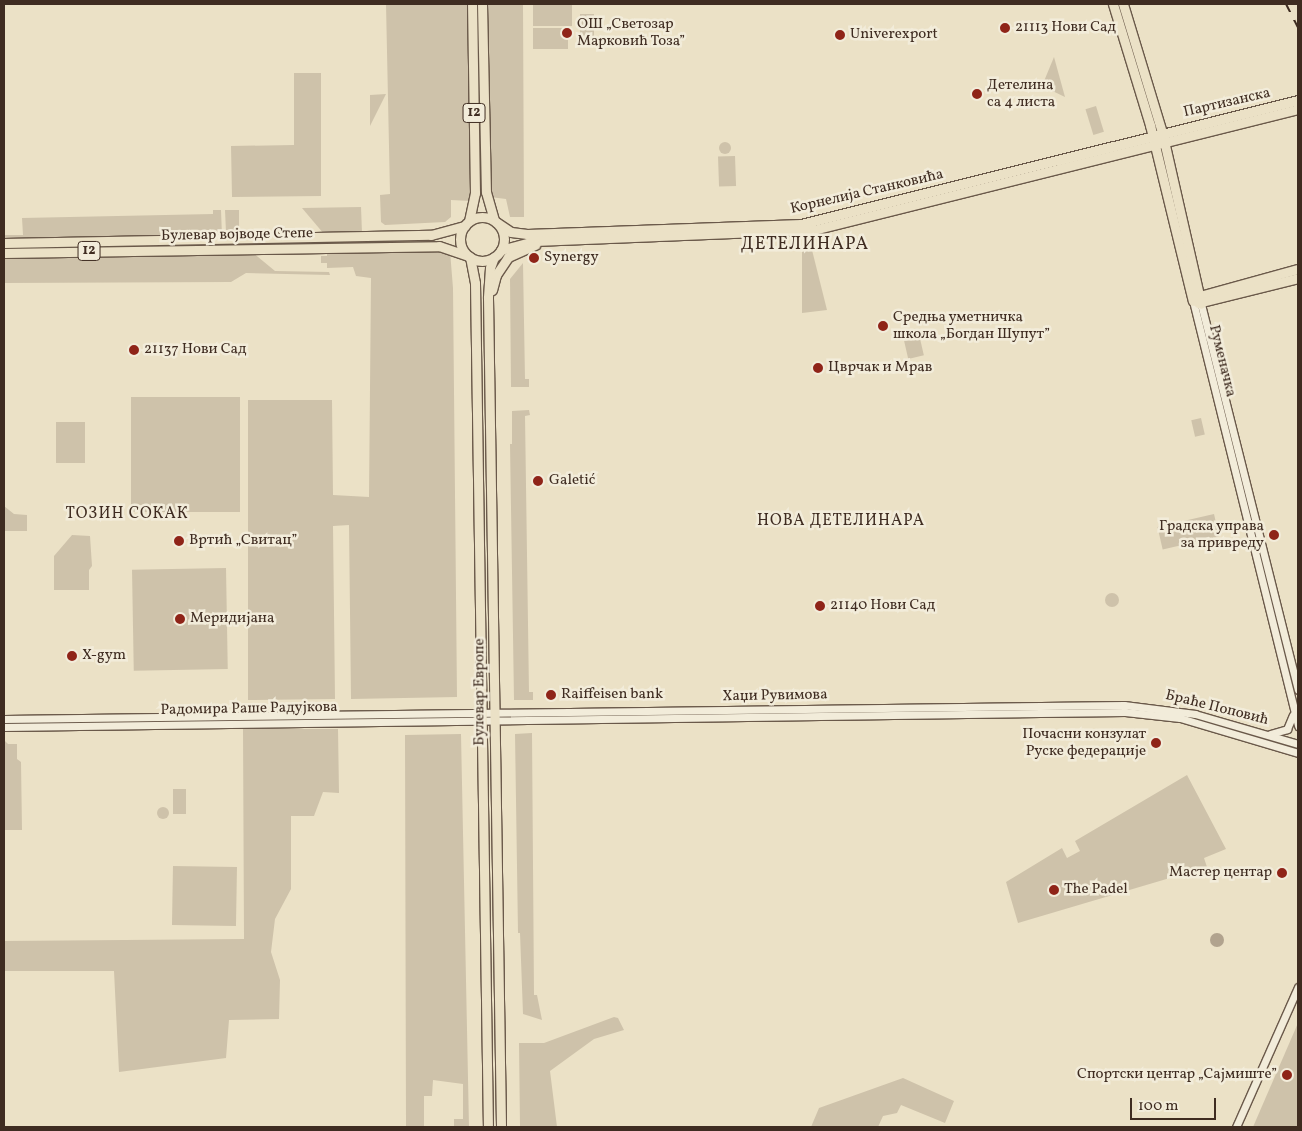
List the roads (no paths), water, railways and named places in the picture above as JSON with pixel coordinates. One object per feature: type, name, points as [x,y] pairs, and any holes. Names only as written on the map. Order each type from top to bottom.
[{"type":"main road","name":"12","points":[[472,4],[475,192],[461,243],[469,256],[482,261],[498,254],[504,235],[495,221],[486,192],[482,4]]},
{"type":"main road","name":"Руменачка","points":[[1113,4],[1198,300]]},
{"type":"main road","name":"Руменачка","points":[[1123,4],[1162,132],[1198,300]]},
{"type":"main road","name":"Партизанска","points":[[1152,135],[1298,100]]},
{"type":"main road","name":"Партизанска","points":[[1154,145],[1298,109]]},
{"type":"main road","name":"Корнелија Станковића","points":[[495,221],[511,232],[527,234],[801,224],[1152,135]]},
{"type":"main road","name":"Корнелија Станковића","points":[[498,254],[517,244],[549,241],[813,230],[1154,145]]},
{"type":"main road","name":"12","points":[[467,224],[482,217],[495,221]]},
{"type":"main road","name":"Булевар војводе Степе","points":[[4,243],[431,236],[467,224]]},
{"type":"main road","points":[[489,338],[493,283],[502,265],[517,252],[549,241]]},
{"type":"main road","name":"Булевар војводе Степе","points":[[4,253],[439,246],[469,256]]},
{"type":"main road","name":"Булевар Европе","points":[[498,254],[488,279],[500,1127]]},
{"type":"main road","name":"Булевар Европе","points":[[469,256],[475,283],[488,1127]]},
{"type":"main road","points":[[1198,300],[1298,269]]},
{"type":"main road","points":[[1198,300],[1298,278]]},
{"type":"street","name":"Руменачка","points":[[1198,300],[1298,690]]},
{"type":"street","name":"Руменачка","points":[[1198,300],[1298,726]]},
{"type":"street","name":"Хаџи Рувимова","points":[[481,717],[495,712],[1070,708]]},
{"type":"street","name":"Хаџи Рувимова","points":[[494,722],[1070,708]]},
{"type":"street","name":"Браће Поповић","points":[[1070,708],[1172,709],[1268,734],[1298,744]]},
{"type":"street","name":"Браће Поповић","points":[[1070,708],[1171,716],[1298,752]]},
{"type":"street","points":[[1268,734],[1287,729],[1294,712]]},
{"type":"street","name":"Радомира Раше Радујкова","points":[[4,726],[481,717]]},
{"type":"street","name":"Радомира Раше Радујкова","points":[[4,719],[481,717],[494,722]]},
{"type":"street","points":[[1238,1126],[1298,988]]},
{"type":"railway","points":[[1286,4],[1298,28]]},
{"type":"place","name":"21113 Нови Сад","points":[[1005,28]]},
{"type":"place","name":"ОШ „Светозар Марковић Тоза”","points":[[567,33]]},
{"type":"place","name":"Univerexport","points":[[840,35]]},
{"type":"place","name":"Детелина са 4 листа","points":[[977,94]]},
{"type":"place","name":"Synergy","points":[[534,258]]},
{"type":"place","name":"Средња уметничка школа „Богдан Шупут”","points":[[883,326]]},
{"type":"place","name":"21137 Нови Сад","points":[[134,350]]},
{"type":"place","name":"Цврчак и Мрав","points":[[818,368]]},
{"type":"place","name":"Galetić","points":[[538,481]]},
{"type":"place","name":"Градска управа за привреду","points":[[1274,535]]},
{"type":"place","name":"Вртић „Свитац”","points":[[179,541]]},
{"type":"place","name":"21140 Нови Сад","points":[[820,606]]},
{"type":"place","name":"Меридијана","points":[[180,619]]},
{"type":"place","name":"X-gym","points":[[72,656]]},
{"type":"place","name":"Raiffeisen bank","points":[[551,695]]},
{"type":"place","name":"Почасни конзулат Руске федерације","points":[[1156,743]]},
{"type":"place","name":"Мастер центар","points":[[1282,873]]},
{"type":"place","name":"The Padel","points":[[1054,890]]},
{"type":"place","name":"Спортски центар „Сајмиште”","points":[[1287,1075]]},
{"type":"district","name":"ДЕТЕЛИНАРА","points":[[805,245]]},
{"type":"district","name":"ТОЗИН СОКАК","points":[[127,514]]},
{"type":"district","name":"НОВА ДЕТЕЛИНАРА","points":[[841,521]]}]
